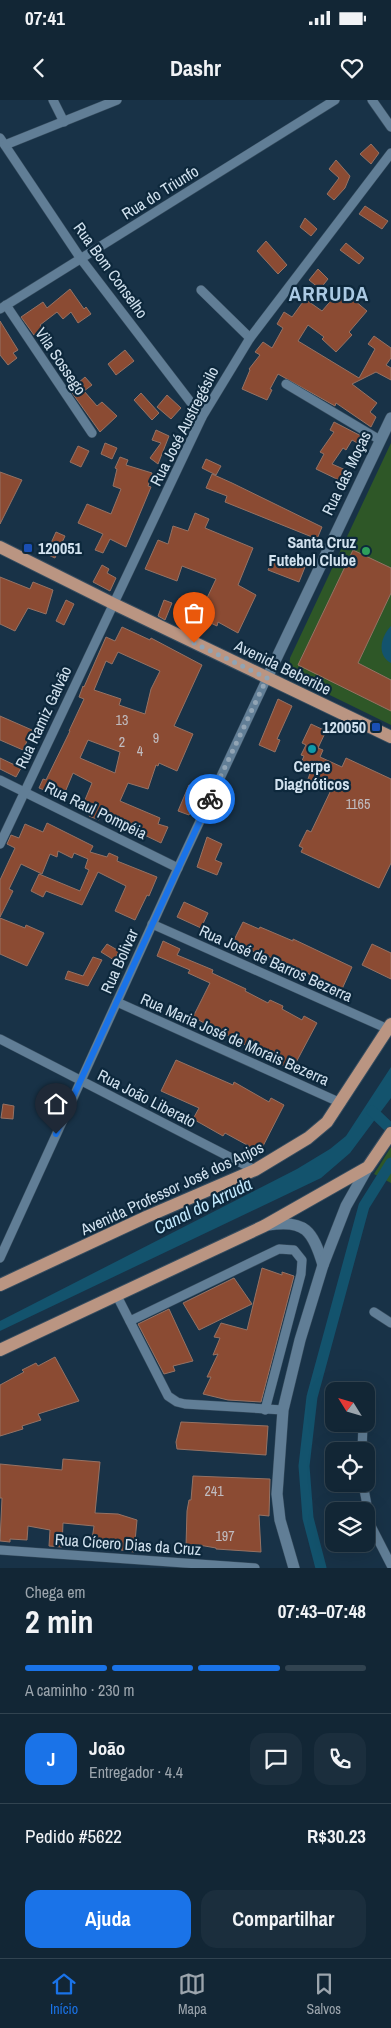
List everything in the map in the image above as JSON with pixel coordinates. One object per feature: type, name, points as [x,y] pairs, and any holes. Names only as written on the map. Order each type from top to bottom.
[{"type":"main road","name":"Avenida Beberibe","points":[[0,547],[391,737]]},
{"type":"main road","name":"Avenida Professor José dos Anjos","points":[[0,1286],[146,1217],[255,1170],[308,1138],[327,1122],[341,1103],[389,1026]]},
{"type":"main road","points":[[0,1350],[264,1226],[368,1167],[391,1134]]},
{"type":"street","points":[[53,100],[64,122]]},
{"type":"street","points":[[2,142],[64,122],[117,100]]},
{"type":"street","name":"Rua do Triunfo","points":[[3,307],[335,100]]},
{"type":"street","points":[[372,100],[391,127]]},
{"type":"street","name":"Rua Bom Conselho","points":[[2,142],[81,259],[202,417]]},
{"type":"street","name":"Rua José Austregésilo","points":[[114,604],[202,417],[250,338],[391,152]]},
{"type":"street","points":[[201,290],[250,338]]},
{"type":"street","name":"Vila Sossego","points":[[3,307],[92,433]]},
{"type":"street","points":[[286,384],[380,440]]},
{"type":"street","name":"Rua das Moças","points":[[267,678],[391,418]]},
{"type":"street","name":"Rua Ramiz Galvão","points":[[0,844],[114,604]]},
{"type":"street","name":"Rua Bolivar","points":[[0,1258],[152,924],[267,678]]},
{"type":"street","name":"Rua Raul Pompéia","points":[[0,780],[178,868]]},
{"type":"street","name":"Rua José de Barros Bezerra","points":[[152,924],[389,1026]]},
{"type":"street","name":"Rua Maria José de Morais Bezerra","points":[[117,1002],[341,1103]]},
{"type":"street","name":"Rua João Liberato","points":[[0,1039],[255,1170]]},
{"type":"street","points":[[294,1568],[280,1520],[277,1494],[283,1410],[300,1340],[323,1265],[346,1206],[368,1167]]},
{"type":"street","points":[[264,1226],[282,1223],[306,1229],[318,1246],[323,1265]]},
{"type":"street","points":[[130,1321],[279,1249],[294,1250],[302,1260],[300,1274],[265,1410]]},
{"type":"street","points":[[117,1296],[168,1396],[172,1399],[185,1404],[283,1410]]},
{"type":"street","points":[[374,1312],[391,1323]]},
{"type":"street","points":[[365,1492],[371,1526],[391,1565]]},
{"type":"street","name":"Rua Cícero Dias da Cruz","points":[[0,1550],[188,1565],[255,1568]]},
{"type":"green space","name":"Santa Cruz Futebol Clube","points":[[391,443],[391,725],[295,678],[289,669],[290,658]]},
{"type":"green space","points":[[391,1147],[391,1183],[374,1174]]},
{"type":"water","points":[[391,626],[391,663],[383,655],[382,645],[385,635]]},
{"type":"water","points":[[391,1067],[391,1098],[350,1153],[321,1178],[0,1331],[0,1321],[297,1169],[330,1149],[346,1136]]},
{"type":"building","points":[[371,144],[379,153],[371,164],[360,154]]},
{"type":"building","points":[[336,160],[350,176],[345,188],[334,200],[327,194],[339,178],[329,169]]},
{"type":"building","points":[[365,206],[388,221],[382,229],[359,214]]},
{"type":"building","points":[[305,218],[317,229],[311,236],[300,227]]},
{"type":"building","points":[[266,241],[287,265],[278,274],[257,251]]},
{"type":"building","points":[[346,243],[364,258],[359,264],[340,250]]},
{"type":"building","points":[[318,269],[328,279],[320,289],[309,280]]},
{"type":"building","points":[[70,289],[84,309],[86,307],[91,314],[78,323],[71,312],[63,319],[57,312],[40,325],[43,329],[34,335],[21,317],[43,302],[47,308]]},
{"type":"building","points":[[341,289],[367,311],[349,332],[352,335],[336,352],[322,339],[324,337],[308,325],[298,341],[359,378],[375,349],[368,344],[374,336],[391,348],[391,358],[386,365],[391,368],[391,380],[376,372],[352,384],[377,403],[370,412],[376,417],[371,427],[336,403],[335,406],[278,374],[270,389],[272,390],[267,400],[242,389],[249,369],[260,355],[255,352],[263,342],[272,348],[283,328],[277,324],[284,312],[292,317],[305,299],[322,311]]},
{"type":"building","points":[[0,321],[18,350],[13,353],[17,358],[8,365],[0,355]]},
{"type":"building","points":[[125,350],[134,361],[116,375],[108,364]]},
{"type":"building","points":[[85,377],[92,385],[84,391],[97,406],[102,402],[117,416],[100,432],[70,390]]},
{"type":"building","points":[[141,393],[159,413],[152,420],[134,400]]},
{"type":"building","points":[[167,395],[181,408],[171,419],[157,407]]},
{"type":"building","points":[[334,422],[365,438],[361,445],[352,440],[346,450],[343,448],[332,464],[348,471],[343,482],[316,469],[324,454],[320,452],[334,432],[330,430]]},
{"type":"building","points":[[156,430],[169,436],[158,464],[150,458],[161,443],[152,440]]},
{"type":"building","points":[[105,443],[117,448],[112,459],[101,454]]},
{"type":"building","points":[[78,446],[89,451],[81,467],[70,462]]},
{"type":"building","points":[[120,457],[128,460],[126,465],[152,473],[148,486],[151,487],[126,547],[110,539],[103,553],[95,550],[103,534],[78,523],[87,504],[111,514],[121,489],[113,486],[117,469],[115,468]]},
{"type":"building","points":[[206,459],[221,466],[216,475],[202,468]]},
{"type":"building","points":[[0,472],[22,480],[0,524]]},
{"type":"building","points":[[212,474],[322,527],[317,539],[225,502],[227,496],[206,488]]},
{"type":"building","points":[[195,513],[209,519],[205,528],[253,548],[238,585],[256,595],[238,633],[218,622],[217,626],[198,617],[216,579],[182,566],[177,581],[145,569],[158,540],[168,544],[173,526],[188,531]]},
{"type":"building","points":[[56,532],[65,536],[55,558],[46,554]]},
{"type":"building","points":[[353,550],[391,568],[391,593],[358,663],[391,680],[391,711],[298,665]]},
{"type":"building","points":[[274,555],[305,567],[299,582],[268,570]]},
{"type":"building","points":[[102,565],[109,569],[107,573],[116,578],[110,591],[93,582]]},
{"type":"building","points":[[0,577],[30,589],[33,582],[53,590],[46,614],[28,608],[15,631],[0,624]]},
{"type":"building","points":[[66,600],[74,604],[64,625],[56,621]]},
{"type":"building","points":[[164,600],[172,603],[165,620],[158,616]]},
{"type":"building","points":[[122,627],[150,640],[151,638],[202,665],[174,726],[193,734],[177,771],[159,763],[158,766],[156,765],[148,789],[128,783],[120,801],[160,818],[158,824],[168,827],[161,843],[101,814],[99,820],[89,816],[92,810],[82,807],[92,783],[73,773],[63,797],[39,788],[43,779],[46,780],[70,731],[84,699],[79,697],[83,686],[106,637],[115,641]],"holes":[[[118,652],[160,671],[151,689],[145,714],[119,705],[121,699],[94,690],[106,661],[112,664]],[[88,740],[120,752],[115,773],[80,758]]]},
{"type":"building","points":[[278,699],[292,706],[277,739],[280,740],[275,752],[259,745]]},
{"type":"building","points":[[0,716],[32,730],[23,750],[0,740]]},
{"type":"building","points":[[311,724],[326,731],[318,748],[323,750],[320,757],[342,767],[346,758],[391,779],[391,863],[379,888],[301,852],[303,848],[299,846],[307,830],[311,832],[332,788],[308,779],[312,768],[301,763],[304,756],[301,755],[306,745],[302,743]]},
{"type":"building","points":[[0,758],[21,768],[16,777],[0,769]]},
{"type":"building","points":[[189,785],[201,791],[189,815],[178,811]]},
{"type":"building","points":[[47,823],[93,846],[90,852],[107,857],[109,853],[118,857],[117,861],[157,877],[149,896],[147,895],[135,920],[115,911],[126,886],[98,872],[82,905],[46,891],[43,897],[31,891],[39,874],[80,891],[89,870],[85,868],[88,859],[74,853],[72,858],[58,851],[57,857],[50,854],[42,874],[21,864],[9,889],[13,891],[0,917],[0,880],[15,848],[7,844],[11,835],[19,838],[25,824],[43,832]]},
{"type":"building","points":[[207,837],[222,844],[215,860],[222,863],[217,875],[197,867]]},
{"type":"building","points":[[184,902],[208,913],[201,928],[177,917]]},
{"type":"building","points":[[0,918],[25,928],[26,925],[44,933],[27,966],[0,954]]},
{"type":"building","points":[[243,922],[293,941],[293,939],[352,967],[342,989],[276,959],[232,944]]},
{"type":"building","points":[[163,941],[180,949],[177,955],[213,970],[212,973],[246,989],[245,991],[268,1003],[270,1000],[283,1006],[282,1009],[302,1020],[304,1016],[317,1023],[292,1070],[193,1017],[210,983],[188,973],[190,970],[157,956]]},
{"type":"building","points":[[107,944],[119,951],[114,960],[101,952]]},
{"type":"building","points":[[372,944],[391,953],[391,979],[362,965]]},
{"type":"building","points":[[93,957],[102,960],[88,986],[65,979],[68,971],[83,976]]},
{"type":"building","points":[[176,1060],[233,1085],[234,1082],[269,1102],[271,1098],[284,1105],[260,1152],[225,1133],[223,1136],[193,1119],[199,1108],[161,1091]]},
{"type":"building","points":[[3,1104],[14,1106],[13,1119],[1,1118]]},
{"type":"building","points":[[262,1268],[282,1275],[282,1272],[294,1276],[261,1402],[228,1400],[203,1394],[211,1377],[207,1377],[218,1354],[213,1355],[220,1338],[214,1337],[221,1323],[247,1330]]},
{"type":"building","points":[[234,1278],[252,1304],[199,1330],[183,1303]]},
{"type":"building","points":[[169,1309],[193,1361],[173,1366],[175,1371],[164,1374],[138,1324]]},
{"type":"building","points":[[55,1357],[79,1401],[38,1414],[41,1420],[22,1426],[23,1429],[0,1436],[0,1385],[24,1372],[22,1370],[36,1363],[38,1366]]},
{"type":"building","points":[[181,1422],[268,1426],[266,1455],[177,1449],[176,1442]]},
{"type":"building","points":[[63,1459],[100,1462],[95,1513],[118,1514],[137,1520],[134,1552],[121,1550],[121,1547],[91,1546],[94,1526],[63,1523],[62,1547],[49,1546],[50,1530],[28,1526],[27,1540],[10,1539],[10,1542],[0,1541],[2,1498],[0,1498],[0,1464],[62,1470]]},
{"type":"building","points":[[193,1476],[270,1479],[269,1516],[259,1515],[261,1552],[216,1549],[199,1545],[199,1548],[186,1546],[187,1511],[189,1500],[191,1500]]},
{"type":"waterway","points":[[372,1111],[391,1129]]},
{"type":"waterway","points":[[321,1568],[308,1518],[304,1466],[312,1397],[364,1206],[391,1163]]},
{"type":"way so far","points":[[194,643],[267,678],[210,799]]},
{"type":"place","name":"120051","points":[[28,548]]},
{"type":"place","name":"Santa Cruz Futebol Clube","points":[[366,551]]},
{"type":"place","name":"120050","points":[[376,727]]},
{"type":"place","name":"Cerpe Diagnóticos","points":[[312,749]]},
{"type":"district","name":"ARRUDA","points":[[329,294]]},
{"type":"route","points":[[56,1134],[210,799]]},
{"type":"water label","name":"Canal do Arruda","points":[[203,1206]]}]
